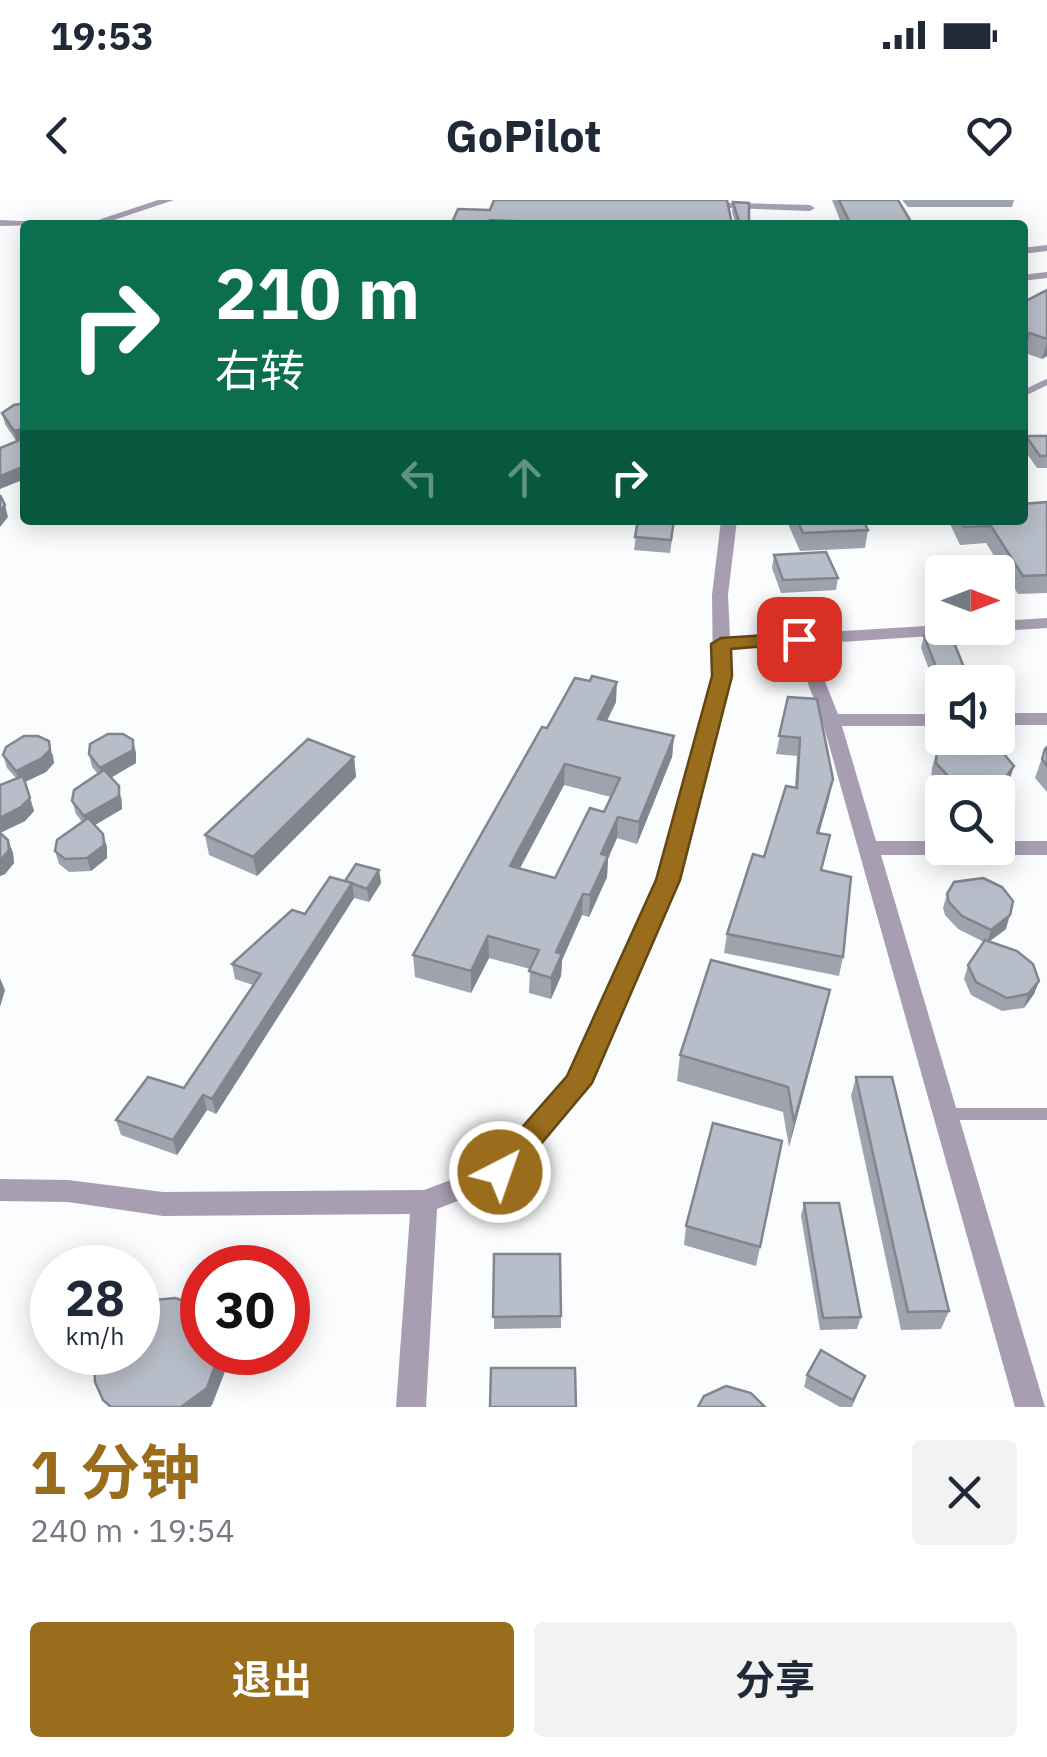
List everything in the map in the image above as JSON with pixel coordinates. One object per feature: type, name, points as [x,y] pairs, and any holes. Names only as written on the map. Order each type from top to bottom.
[{"type":"street","points":[[104,220],[169,200]]},
{"type":"street","points":[[692,203],[813,204]]},
{"type":"street","points":[[0,1190],[68,1191],[163,1204],[424,1202],[500,1172],[578,1083],[668,880],[722,676],[720,595],[728,525]]},
{"type":"street","points":[[1015,625],[1047,623]]},
{"type":"street","points":[[721,644],[925,631]]},
{"type":"street","points":[[799,639],[831,720],[1030,1407]]},
{"type":"street","points":[[1015,719],[1047,719]]},
{"type":"street","points":[[831,720],[925,720]]},
{"type":"street","points":[[868,848],[1047,848]]},
{"type":"street","points":[[410,1407],[424,1202]]},
{"type":"lane","points":[[945,1114],[1047,1114]]},
{"type":"building","points":[[494,200],[727,200],[731,220],[453,220],[458,209],[490,210]]},
{"type":"building","points":[[839,200],[898,200],[910,220],[849,220]]},
{"type":"building","points":[[733,202],[749,203],[749,220],[738,220]]},
{"type":"building","points":[[1047,290],[1047,339],[1028,334],[1028,300]]},
{"type":"building","points":[[20,404],[20,429],[14,431],[2,413]]},
{"type":"building","points":[[1028,436],[1047,436],[1047,456],[1040,456]]},
{"type":"building","points":[[20,440],[20,468],[0,476],[0,448]]},
{"type":"building","points":[[1047,502],[1047,575],[1023,576],[1015,564],[1015,555],[1010,555],[991,526],[963,525],[1028,525],[1028,504]]},
{"type":"building","points":[[637,525],[673,525],[671,540],[635,537]]},
{"type":"building","points":[[799,525],[866,525],[868,530],[803,533]]},
{"type":"building","points":[[826,552],[838,578],[783,580],[774,555]]},
{"type":"building","points":[[927,645],[955,645],[963,665],[935,665]]},
{"type":"building","points":[[592,676],[617,682],[598,719],[674,736],[639,822],[618,817],[601,854],[608,856],[590,895],[583,894],[556,952],[562,954],[551,978],[529,971],[539,950],[488,936],[471,971],[413,955],[542,727],[547,728],[575,678],[590,681]],"holes":[[[565,764],[620,778],[604,812],[590,808],[555,878],[510,866]]]},
{"type":"building","points":[[788,697],[817,699],[833,779],[817,833],[830,835],[821,870],[851,877],[843,957],[727,934],[753,854],[764,857],[786,786],[797,788],[800,738],[779,736]]},
{"type":"building","points":[[108,734],[123,734],[133,740],[133,750],[100,768],[89,754],[90,744]]},
{"type":"building","points":[[24,736],[49,741],[50,750],[16,771],[3,755],[6,747]]},
{"type":"building","points":[[308,739],[354,757],[253,857],[205,835]]},
{"type":"building","points":[[937,755],[1005,755],[1014,766],[1007,775],[947,775],[936,763]]},
{"type":"building","points":[[104,770],[119,786],[119,796],[84,816],[72,801],[74,790]]},
{"type":"building","points":[[23,776],[30,798],[0,818],[0,785]]},
{"type":"building","points":[[88,818],[103,834],[104,845],[87,858],[65,859],[55,851],[57,840]]},
{"type":"building","points":[[0,833],[8,840],[9,850],[0,861]]},
{"type":"building","points":[[356,864],[379,870],[367,889],[345,881]]},
{"type":"building","points":[[330,877],[352,883],[212,1099],[203,1095],[173,1140],[116,1120],[148,1077],[184,1088],[261,974],[232,964],[292,910],[305,914]]},
{"type":"building","points":[[983,878],[1002,887],[1013,901],[1010,915],[991,930],[962,916],[947,894],[954,882]]},
{"type":"building","points":[[985,940],[1017,951],[1033,964],[1039,981],[1028,994],[1007,998],[976,982],[968,965]]},
{"type":"building","points":[[711,960],[830,990],[794,1122],[788,1087],[680,1055]]},
{"type":"building","points":[[856,1077],[892,1077],[949,1311],[908,1312]]},
{"type":"building","points":[[713,1123],[782,1141],[760,1247],[686,1226]]},
{"type":"building","points":[[804,1203],[839,1203],[861,1317],[823,1318]]},
{"type":"building","points":[[494,1254],[560,1254],[561,1316],[493,1317]]},
{"type":"building","points":[[160,1299],[180,1300],[180,1375],[212,1375],[207,1388],[181,1407],[111,1407],[103,1400],[95,1375],[160,1375]]},
{"type":"building","points":[[821,1350],[865,1376],[853,1400],[807,1375]]},
{"type":"building","points":[[491,1368],[575,1368],[576,1407],[490,1407]]},
{"type":"building","points":[[726,1386],[751,1393],[765,1407],[698,1407],[704,1396]]},
{"type":"route","points":[[500,1172],[578,1083],[668,880],[722,676],[721,644],[799,639]]}]
